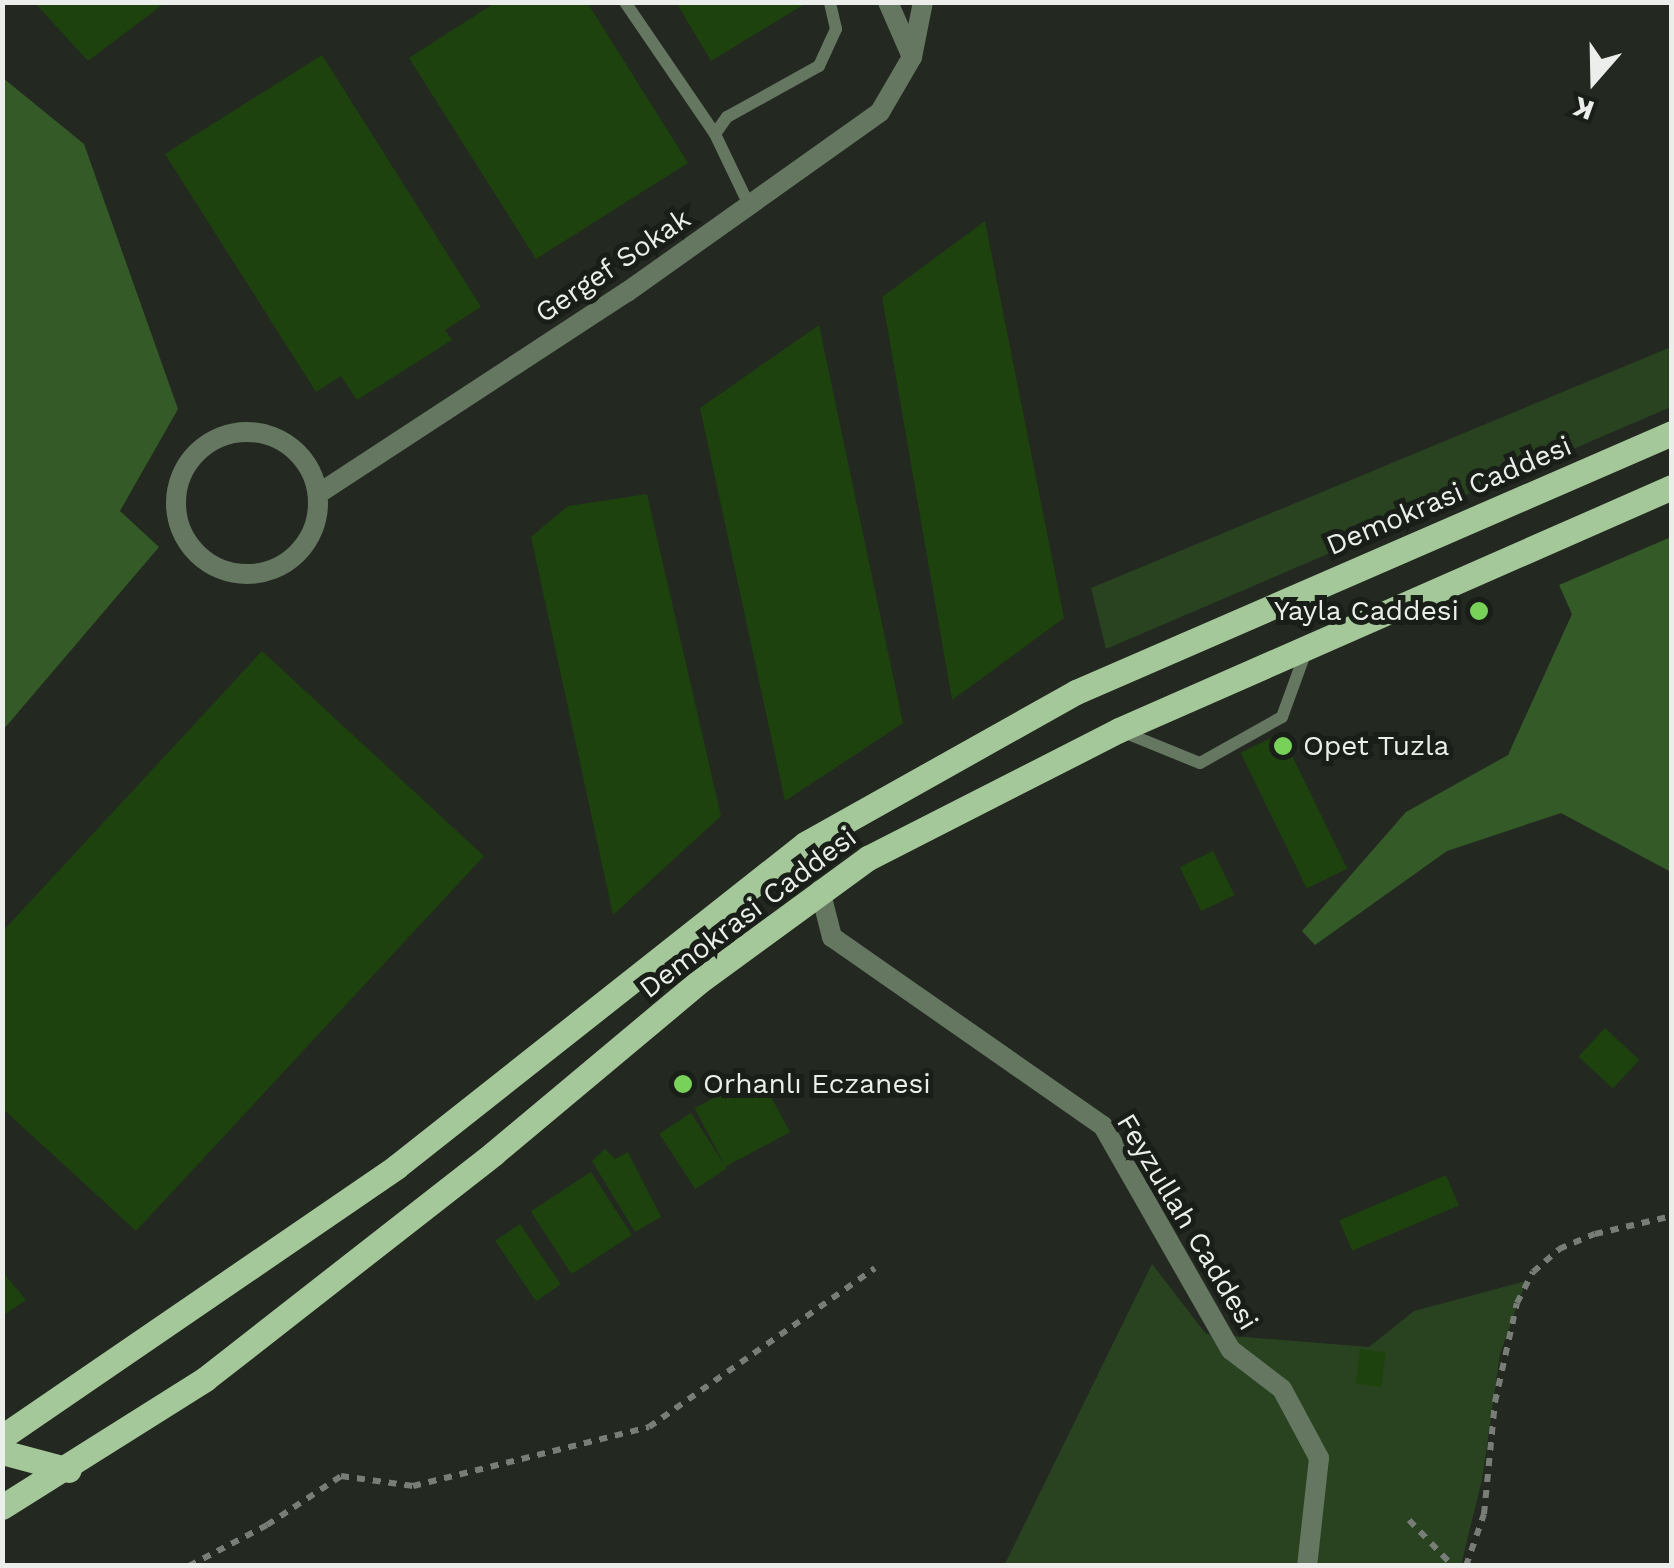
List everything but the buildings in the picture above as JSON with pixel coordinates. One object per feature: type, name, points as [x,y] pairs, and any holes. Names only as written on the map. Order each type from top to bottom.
[{"type":"main road","name":"Demokrasi Caddesi","points":[[2,1437],[396,1166],[805,844],[1076,692],[1672,432]]},
{"type":"main road","name":"Demokrasi Caddesi","points":[[2,1508],[68,1470],[205,1379],[820,890],[963,805],[1119,730],[1672,486]]},
{"type":"main road","points":[[2,1452],[68,1470]]},
{"type":"street","points":[[888,2],[912,57]]},
{"type":"street","name":"Gergef Sokak","points":[[318,494],[880,112],[912,57],[923,2]]},
{"type":"street","points":[[231,432],[279,438],[300,453],[318,494],[310,538],[276,568],[255,574],[232,573],[193,551],[175,506],[190,459],[231,432]]},
{"type":"street","name":"Feyzullah Caddesi","points":[[820,890],[832,937],[1103,1126],[1231,1350],[1282,1389],[1319,1458],[1307,1566]]},
{"type":"lane","points":[[625,2],[714,134],[749,204]]},
{"type":"lane","points":[[714,134],[727,117],[819,66],[836,30],[830,2]]},
{"type":"lane","points":[[1119,730],[1200,763],[1282,717],[1308,646]]},
{"type":"path","points":[[1466,1566],[1484,1514],[1495,1402],[1517,1304],[1532,1272],[1560,1249],[1595,1234],[1672,1216]]},
{"type":"path","points":[[189,1566],[267,1525],[341,1476],[413,1486],[650,1428],[875,1268]]},
{"type":"path","points":[[1409,1520],[1454,1566]]},
{"type":"green space","points":[[3,78],[84,144],[178,409],[120,511],[159,547],[3,730]]},
{"type":"green space","points":[[1671,347],[1671,407],[1106,649],[1091,588]]},
{"type":"green space","points":[[1671,537],[1671,872],[1561,813],[1447,851],[1315,945],[1302,931],[1406,812],[1508,755],[1572,614],[1559,585]]},
{"type":"green space","points":[[1152,1264],[1206,1334],[1369,1347],[1414,1311],[1526,1281],[1500,1354],[1482,1480],[1461,1565],[1004,1566]]},
{"type":"place","name":"Yayla Caddesi","points":[[1479,611]]},
{"type":"place","name":"Opet Tuzla","points":[[1283,746]]},
{"type":"place","name":"Orhanlı Eczanesi","points":[[683,1084]]}]
